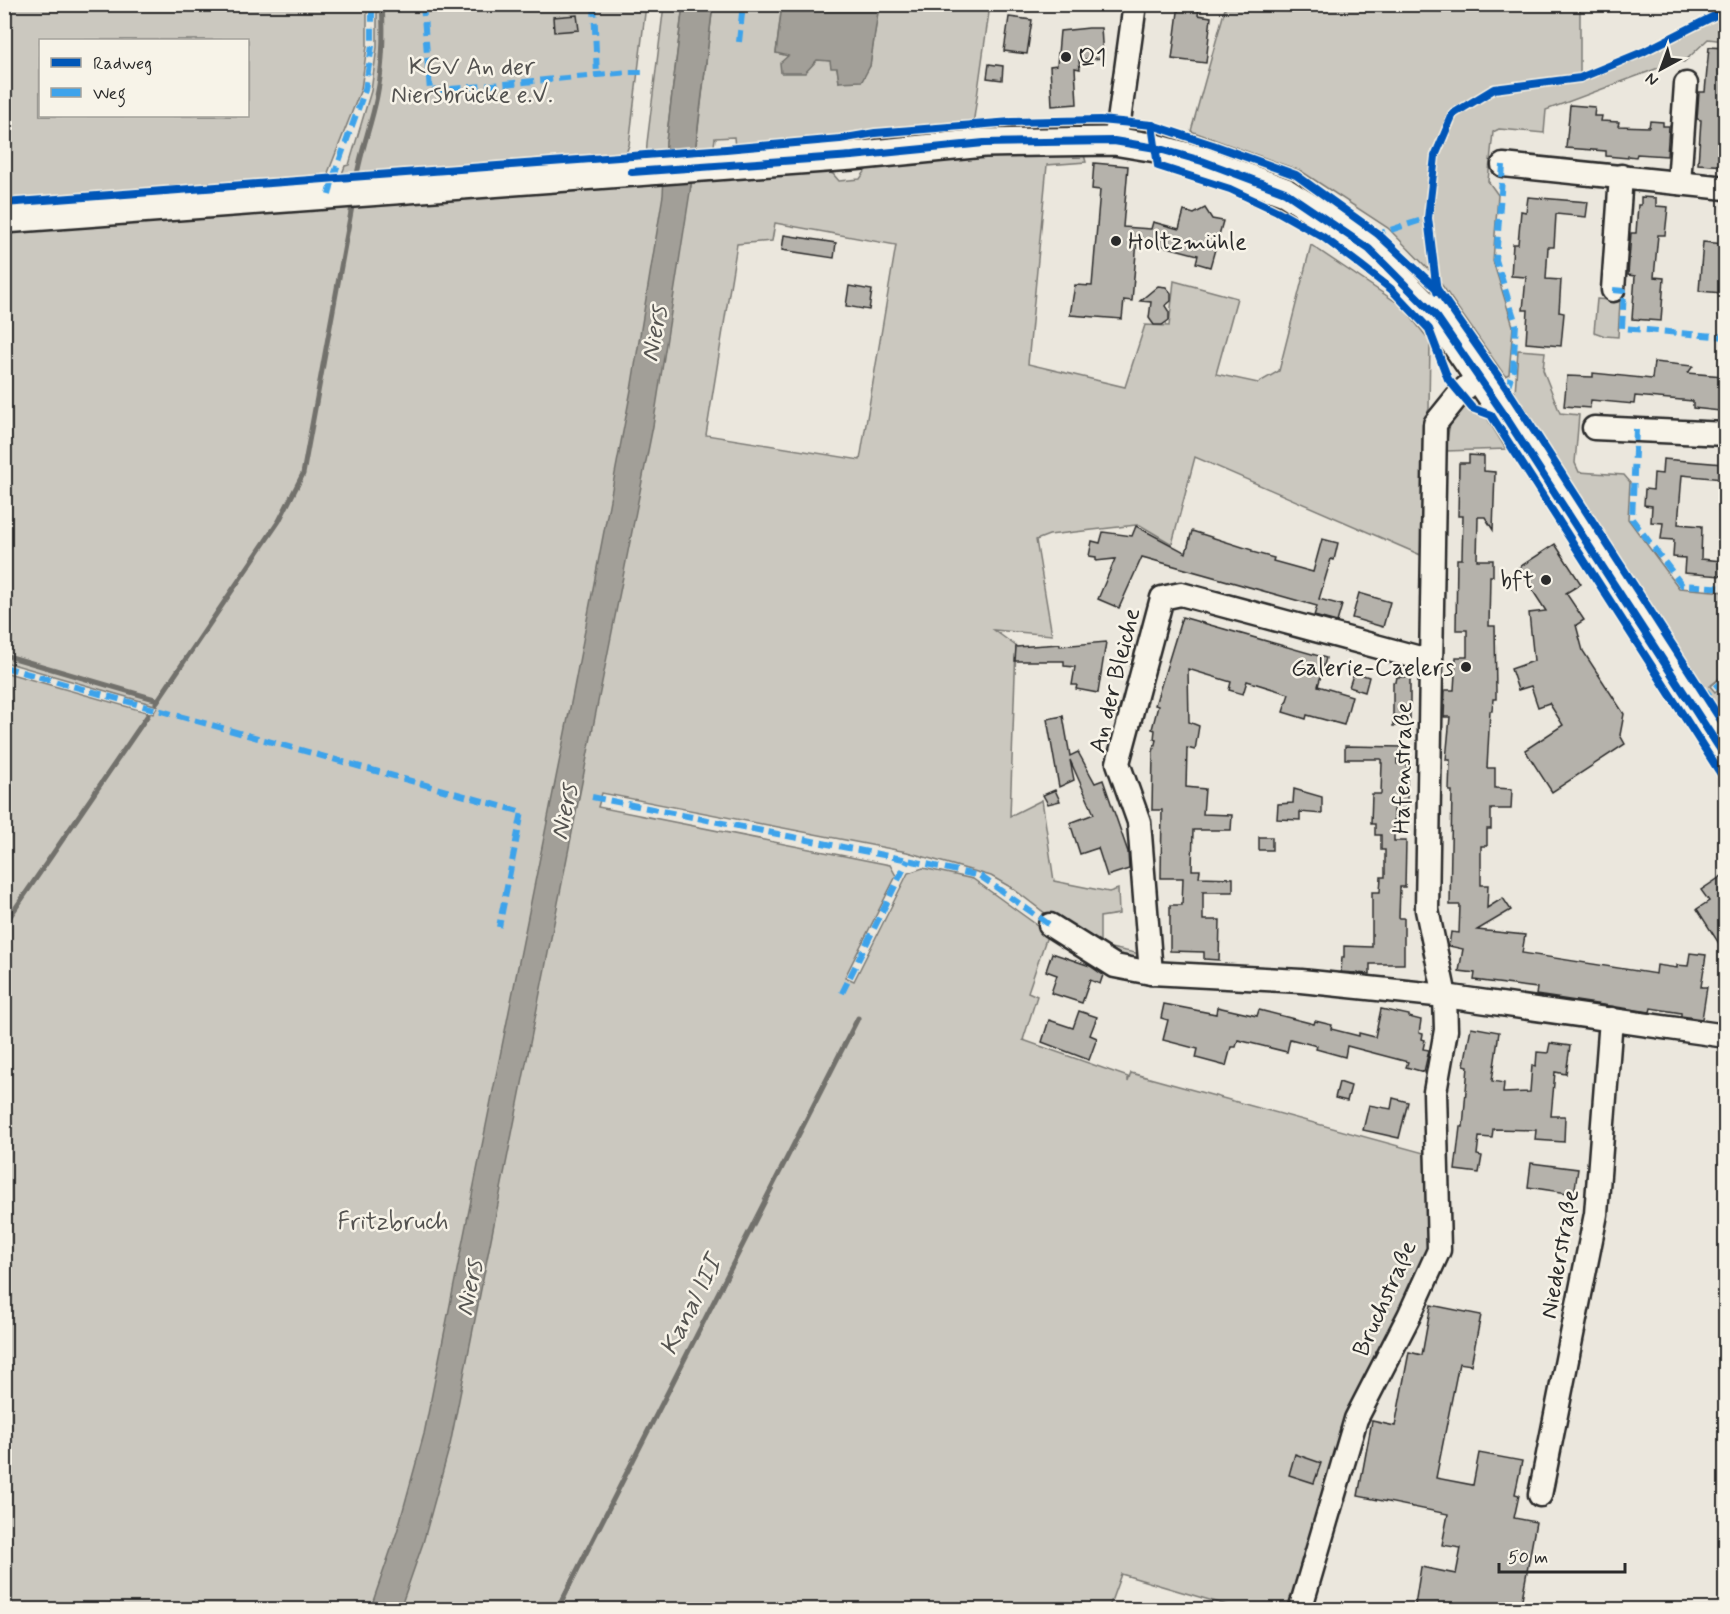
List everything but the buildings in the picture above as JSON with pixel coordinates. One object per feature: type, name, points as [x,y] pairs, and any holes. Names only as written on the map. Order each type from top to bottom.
[{"type":"main road","points":[[4,219],[852,156],[984,143],[1114,141],[1156,148],[1202,161],[1285,192],[1310,208],[1369,249],[1437,317],[1479,376],[1725,756]]},
{"type":"street","points":[[1114,141],[1119,122],[1135,4]]},
{"type":"street","points":[[1679,183],[1686,84]]},
{"type":"street","points":[[1503,165],[1725,188]]},
{"type":"street","points":[[1613,290],[1621,176]]},
{"type":"street","name":"Hafenstraße","points":[[1445,996],[1427,910],[1435,424],[1460,393],[1479,376]]},
{"type":"street","points":[[1594,428],[1725,434]]},
{"type":"street","name":"An der Bleiche","points":[[1151,973],[1139,822],[1118,763],[1162,598],[1181,594],[1431,661]]},
{"type":"street","points":[[1050,925],[1115,966],[1151,973],[1301,981],[1445,996],[1725,1036]]},
{"type":"street","name":"Bruchstraße","points":[[1300,1610],[1356,1419],[1409,1316],[1438,1250],[1435,1092],[1446,1030],[1445,996]]},
{"type":"street","name":"Niederstraße","points":[[1540,1495],[1596,1214],[1611,1019]]},
{"type":"green space","points":[[5,5],[367,5],[367,46],[361,89],[322,188],[5,208]]},
{"type":"green space","points":[[377,5],[646,5],[629,145],[622,165],[645,182],[647,143],[664,5],[683,5],[666,142],[664,189],[691,187],[713,5],[782,5],[776,53],[831,61],[837,68],[839,82],[870,66],[879,5],[990,5],[972,132],[742,155],[735,148],[734,137],[715,138],[710,177],[819,169],[833,174],[839,181],[860,179],[874,164],[1035,153],[1084,155],[1086,162],[1047,165],[1028,364],[1125,387],[1145,325],[1169,326],[1174,281],[1237,298],[1216,374],[1258,383],[1279,371],[1311,245],[1402,306],[1430,341],[1429,409],[1425,419],[1423,556],[1195,457],[1172,544],[1140,525],[1049,535],[1036,540],[1052,635],[994,630],[1016,646],[1010,816],[1042,800],[1054,881],[1109,892],[1118,889],[1119,914],[1100,917],[1100,946],[1141,954],[1138,962],[1097,953],[1012,888],[991,876],[907,852],[602,793],[598,807],[890,865],[896,876],[845,977],[854,981],[908,873],[923,868],[973,879],[1048,933],[1028,992],[1037,996],[1023,1040],[1128,1077],[1128,1082],[1131,1073],[1424,1153],[1430,1250],[1292,1609],[1240,1609],[1121,1574],[1108,1610],[5,1609],[4,672],[153,714],[158,706],[5,662],[5,226],[337,187],[345,166],[349,165],[371,91],[377,47]],"holes":[[[775,223],[896,245],[860,460],[706,435],[737,244],[772,241]]]},
{"type":"green space","points":[[1226,5],[1580,5],[1580,81],[1644,55],[1725,14],[1725,41],[1708,39],[1684,62],[1677,61],[1546,110],[1544,133],[1499,129],[1493,132],[1488,181],[1498,195],[1493,261],[1513,326],[1509,374],[1505,376],[1437,278],[1388,228],[1301,171],[1191,131]]},
{"type":"green space","points":[[1075,123],[1075,128],[1016,129],[1012,124]]},
{"type":"green space","points":[[1597,299],[1620,301],[1618,337],[1594,332]]},
{"type":"green space","points":[[1518,350],[1545,352],[1543,370],[1560,413],[1579,415],[1575,463],[1579,472],[1624,475],[1630,482],[1628,519],[1679,588],[1725,592],[1721,677],[1710,686],[1715,692],[1725,683],[1725,723],[1515,393]]},
{"type":"green space","points":[[1479,405],[1506,449],[1446,451],[1449,427],[1456,414],[1461,409]]},
{"type":"water","name":"Niers","points":[[683,5],[713,5],[690,192],[653,426],[450,1445],[423,1543],[400,1609],[370,1610],[397,1532],[424,1434],[573,693],[631,390],[663,195],[666,142]]},
{"type":"water","points":[[782,5],[879,5],[870,66],[862,81],[839,82],[837,68],[831,68],[830,61],[817,60],[805,73],[781,73],[780,63],[788,56],[776,53]]},
{"type":"waterway","points":[[355,186],[379,85],[383,50],[382,4]]},
{"type":"waterway","points":[[156,703],[279,521],[303,474],[353,201]]},
{"type":"waterway","points":[[4,655],[158,700]]},
{"type":"waterway","points":[[4,925],[148,715]]},
{"type":"waterway","name":"Kanal III","points":[[557,1610],[858,1018]]},
{"type":"marked path","points":[[329,195],[365,90],[372,46],[372,4]]},
{"type":"marked path","points":[[423,4],[430,91],[646,72]]},
{"type":"marked path","points":[[594,4],[597,76]]},
{"type":"marked path","points":[[666,4],[671,5]]},
{"type":"marked path","points":[[739,42],[743,4]]},
{"type":"marked path","points":[[1503,165],[1496,260],[1516,324],[1513,370],[1506,392]]},
{"type":"marked path","points":[[1376,238],[1378,234],[1428,218]]},
{"type":"marked path","points":[[1613,290],[1624,291],[1622,328],[1726,337]]},
{"type":"marked path","points":[[1636,429],[1632,519],[1682,585],[1726,588]]},
{"type":"marked path","points":[[1726,525],[1726,534]]},
{"type":"marked path","points":[[4,667],[522,812],[499,927]]},
{"type":"marked path","points":[[1701,699],[1725,679],[1726,670]]},
{"type":"marked path","points":[[592,797],[980,876],[1050,925]]},
{"type":"marked path","points":[[842,993],[908,860]]},
{"type":"cycle path","points":[[1437,292],[1428,218],[1435,156],[1453,114],[1494,89],[1580,78],[1643,52],[1726,10]]},
{"type":"cycle path","points":[[4,203],[726,149],[840,139],[875,133],[1011,122],[1100,120],[1152,125],[1296,175],[1378,234],[1437,289],[1507,389],[1726,728]]},
{"type":"cycle path","points":[[1152,125],[1158,166],[1230,189],[1277,211],[1323,237],[1391,289],[1429,329],[1448,379],[1472,408],[1491,415],[1726,782]]},
{"type":"cycle path","points":[[632,172],[852,156],[984,143],[1114,141],[1156,148],[1202,161],[1285,192],[1369,249],[1437,317],[1501,410],[1726,758]]},
{"type":"place","name":"Q1","points":[[1066,57]]},
{"type":"place","name":"Holtzmühle","points":[[1116,241]]},
{"type":"place","name":"bft","points":[[1546,580]]},
{"type":"place","name":"Galerie-Caelers","points":[[1466,667]]},
{"type":"park label","name":"KGV An der Niersbrücke e.V.","points":[[472,80]]},
{"type":"park label","name":"Fritzbruch","points":[[393,1221]]}]
